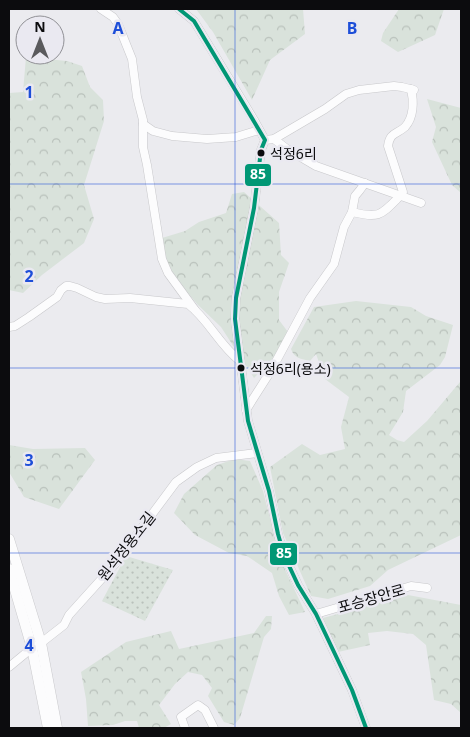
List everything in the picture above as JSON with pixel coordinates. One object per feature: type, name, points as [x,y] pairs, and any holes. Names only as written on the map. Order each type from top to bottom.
[{"type":"main road","points":[[9,539],[42,643],[57,728]]},
{"type":"main road","points":[[9,569],[32,648],[48,728]]},
{"type":"street","points":[[101,9],[113,17],[118,24],[132,60],[143,124],[143,147],[162,259],[168,273],[186,298],[232,354],[240,360]]},
{"type":"street","points":[[183,10],[194,21],[265,140],[274,139],[325,109],[346,94],[359,90],[394,86],[413,89],[412,110],[407,123],[404,128],[395,132],[389,139],[388,146],[402,190],[401,196],[385,211],[375,216],[364,216],[352,212]]},
{"type":"street","points":[[143,124],[154,131],[172,136],[207,139],[236,137],[259,130]]},
{"type":"street","points":[[274,139],[316,166],[421,202]]},
{"type":"street","name":"포승장안로","points":[[265,140],[261,150],[254,208],[236,298],[235,319],[246,410],[284,555],[298,585],[316,614],[352,690],[366,728]]},
{"type":"street","points":[[246,410],[272,369],[310,298],[334,264],[344,227],[352,212],[355,196],[365,183]]},
{"type":"street","points":[[9,327],[29,317],[57,297],[66,286],[77,288],[105,299],[130,298],[188,304],[196,310]]},
{"type":"street","name":"원석정용소길","points":[[9,667],[64,625],[69,615],[115,564],[176,482],[197,467],[216,458],[257,453]]},
{"type":"street","name":"포승장안로","points":[[316,614],[411,586],[426,588]]},
{"type":"street","points":[[185,728],[181,717],[198,705],[205,710],[214,728]]},
{"type":"green space","points":[[196,9],[303,9],[305,34],[270,60],[252,100],[213,32]]},
{"type":"green space","points":[[399,9],[444,9],[435,35],[398,52],[381,41],[383,33]]},
{"type":"green space","points":[[65,61],[82,66],[90,87],[103,100],[104,121],[84,185],[94,219],[84,243],[42,275],[23,293],[9,290],[9,93],[23,92],[25,65],[65,65]]},
{"type":"green space","points":[[427,99],[461,108],[461,193],[452,185],[432,142],[436,127]]},
{"type":"green space","points":[[244,192],[279,223],[281,255],[289,263],[279,292],[279,320],[288,332],[280,351],[254,378],[221,327],[198,305],[167,268],[162,238],[185,231],[199,222],[226,213],[232,194]]},
{"type":"green space","points":[[356,301],[411,307],[426,316],[453,325],[445,357],[440,365],[406,391],[403,412],[389,435],[404,442],[427,421],[461,382],[461,535],[388,570],[370,586],[328,599],[311,596],[283,533],[270,467],[302,444],[320,455],[345,449],[341,427],[349,397],[325,379],[316,354],[310,361],[296,356],[291,349],[314,307]]},
{"type":"green space","points":[[9,445],[33,449],[85,448],[95,460],[59,509],[24,497],[9,472]]},
{"type":"green space","points":[[235,459],[250,461],[263,491],[281,561],[305,612],[289,615],[279,596],[272,573],[247,556],[229,553],[195,535],[174,513],[184,494],[217,465]]},
{"type":"green space","points":[[126,556],[173,570],[145,621],[102,601]]},
{"type":"green space","points":[[408,595],[461,605],[461,713],[451,704],[434,700],[426,645],[413,634],[387,631],[368,633],[370,645],[338,652],[323,618]]},
{"type":"green space","points":[[266,616],[272,616],[271,629],[264,637],[240,718],[234,725],[224,722],[208,696],[212,688],[202,675],[188,672],[175,684],[159,705],[171,724],[164,728],[139,728],[137,721],[125,721],[113,725],[88,726],[81,672],[126,642],[171,631],[179,649],[254,633]]},
{"type":"transit line","name":"85","points":[[179,9],[194,21],[265,140],[261,150],[254,208],[236,298],[235,319],[248,421],[269,491],[284,555],[298,585],[316,614],[352,690],[366,728]]},
{"type":"place","name":"석정6리","points":[[261,153]]},
{"type":"place","name":"석정6리(용소)","points":[[241,368]]}]
